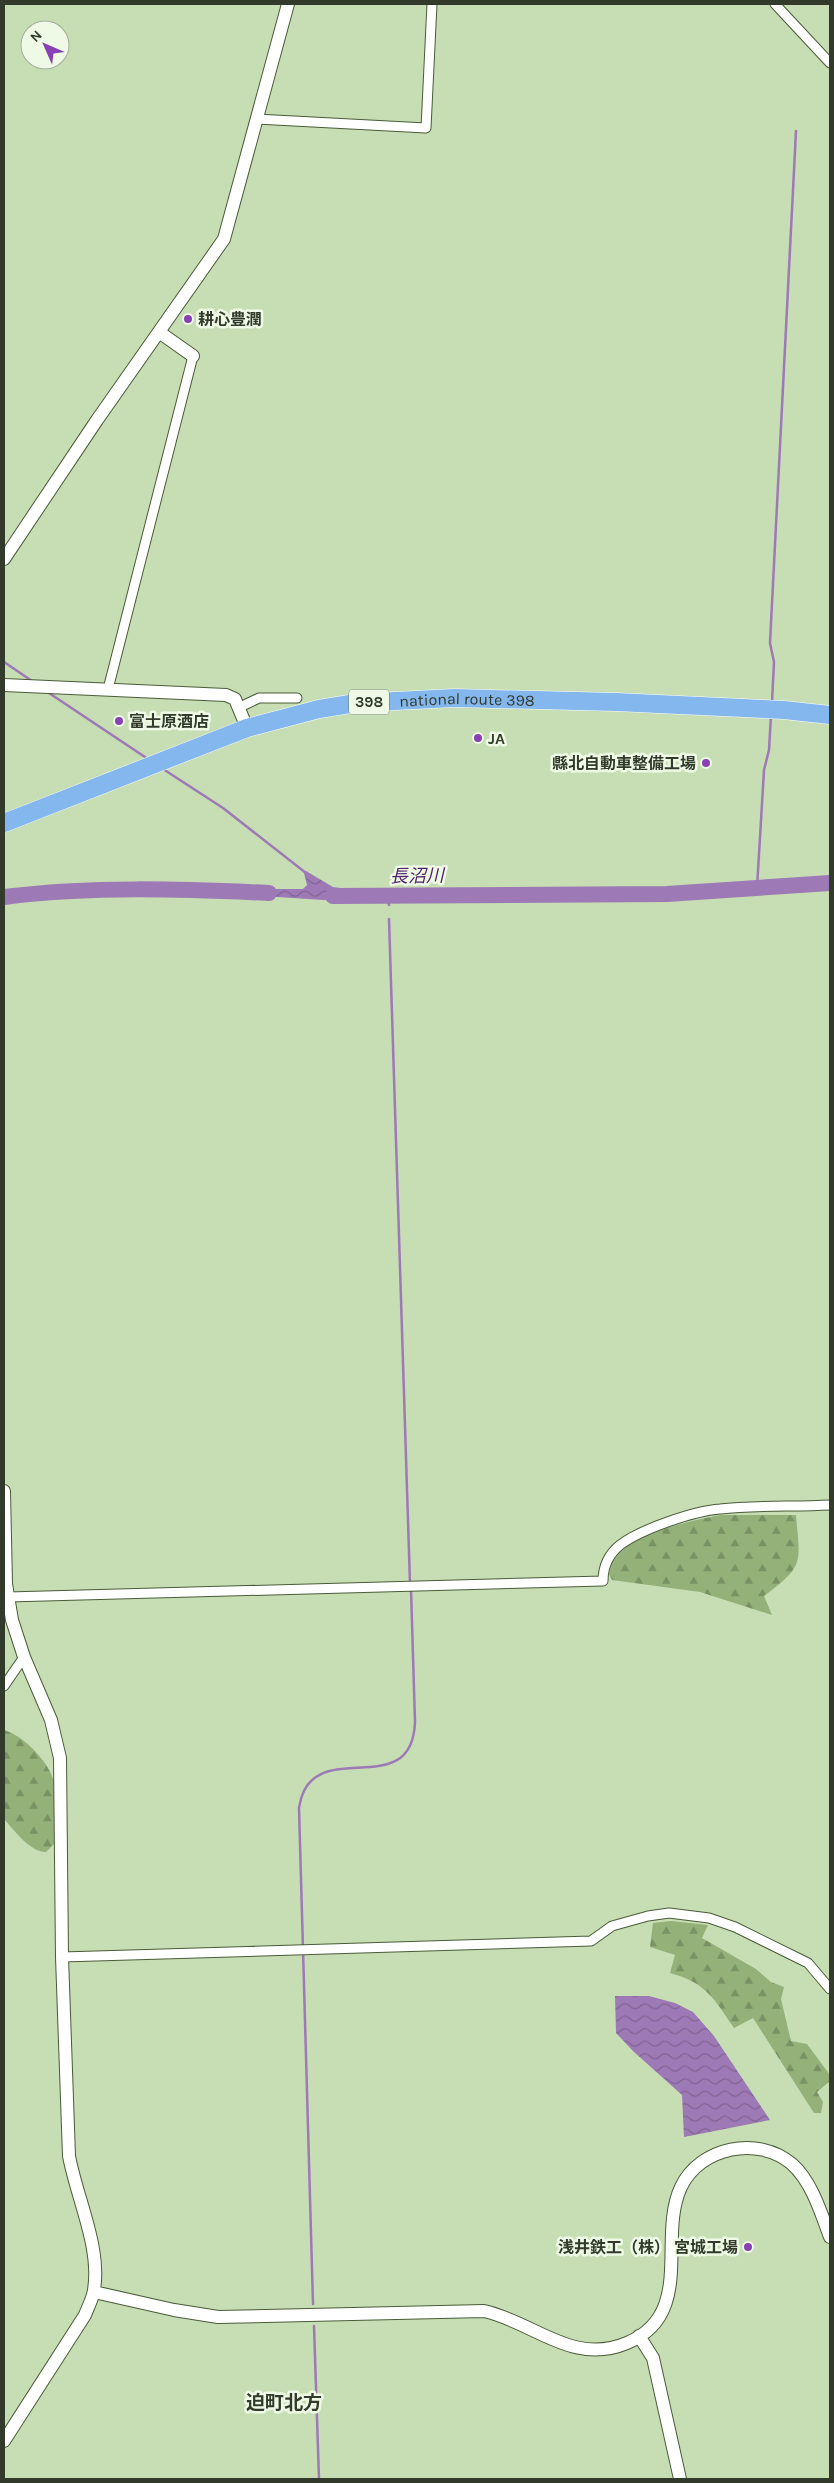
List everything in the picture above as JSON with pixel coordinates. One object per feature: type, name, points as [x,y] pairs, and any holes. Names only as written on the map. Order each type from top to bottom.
[{"type":"highway","name":"national route 398","points":[[4,823],[247,728],[318,709],[356,703],[420,698],[616,702],[784,710],[830,715]]},
{"type":"street","points":[[4,559],[97,420],[224,239],[288,4]]},
{"type":"street","points":[[256,119],[426,128],[432,4]]},
{"type":"street","points":[[775,4],[830,63]]},
{"type":"street","points":[[108,688],[193,356],[159,332]]},
{"type":"street","points":[[10,685],[54,688],[108,688],[226,695],[235,699],[240,707],[247,728]]},
{"type":"street","points":[[240,707],[259,698],[297,698]]},
{"type":"street","points":[[4,1491],[8,1597],[15,1632],[51,1720],[60,1758],[62,1957],[69,2156],[75,2186],[91,2240],[96,2277],[94,2292],[85,2315],[4,2441]]},
{"type":"street","points":[[8,1597],[603,1581],[603,1570],[608,1560],[621,1544],[676,1520],[721,1508],[830,1505]]},
{"type":"street","points":[[4,1686],[24,1657]]},
{"type":"street","points":[[62,1957],[591,1942],[612,1926],[648,1916],[676,1913],[709,1918],[759,1939],[808,1963],[830,1990]]},
{"type":"street","points":[[94,2292],[174,2310],[218,2316],[484,2311],[511,2319],[562,2345],[586,2350],[612,2348],[639,2336],[660,2314],[670,2286],[675,2206],[681,2187],[691,2173],[717,2154],[730,2149],[747,2147],[778,2155],[792,2164],[805,2180],[814,2197],[830,2238]]},
{"type":"street","points":[[639,2336],[653,2358],[680,2479]]},
{"type":"green space","points":[[721,1515],[796,1515],[797,1562],[787,1577],[764,1596],[772,1615],[700,1592],[612,1580],[609,1574],[614,1560],[625,1548],[650,1534],[695,1520]]},
{"type":"green space","points":[[4,1730],[28,1744],[42,1759],[52,1776],[57,1799],[55,1843],[46,1852],[40,1851],[28,1844],[4,1819]]},
{"type":"green space","points":[[671,1921],[708,1925],[702,1938],[756,1969],[771,1982],[784,1987],[781,1999],[791,2041],[807,2044],[830,2075],[830,2081],[817,2092],[823,2102],[821,2113],[814,2113],[753,2018],[734,2028],[708,1993],[693,1982],[670,1973],[675,1955],[650,1947],[653,1923]]},
{"type":"water","points":[[306,871],[333,887],[355,890],[354,902],[248,895],[248,889],[303,889],[307,885],[304,873]]},
{"type":"water","points":[[615,1996],[649,1996],[675,2003],[693,2012],[714,2036],[770,2120],[684,2137],[682,2095],[616,2033]]},
{"type":"waterway","points":[[772,702],[774,662],[770,643],[796,131]]},
{"type":"waterway","points":[[4,662],[32,681]]},
{"type":"waterway","points":[[49,693],[148,759]]},
{"type":"waterway","points":[[757,888],[764,770],[769,750],[771,715]]},
{"type":"waterway","points":[[163,769],[223,808],[306,873]]},
{"type":"waterway","name":"長沼川","points":[[333,896],[667,894],[830,883]]},
{"type":"waterway","name":"長沼川","points":[[4,897],[103,890],[269,893]]},
{"type":"waterway","name":"長沼川","points":[[387,896],[389,905]]},
{"type":"waterway","points":[[389,919],[410,1584]]},
{"type":"waterway","points":[[313,2304],[299,1808],[307,1786],[321,1774],[340,1769],[380,1766],[397,1760],[410,1747],[415,1722],[411,1589]]},
{"type":"waterway","points":[[314,2326],[319,2479]]},
{"type":"place","name":"耕心豊潤","points":[[188,319]]},
{"type":"place","name":"富士原酒店","points":[[119,721]]},
{"type":"place","name":"JA","points":[[478,738]]},
{"type":"place","name":"縣北自動車整備工場","points":[[706,763]]},
{"type":"place","name":"浅井鉄工（株） 宮城工場","points":[[748,2247]]},
{"type":"district","name":"迫町北方","points":[[284,2403]]}]
